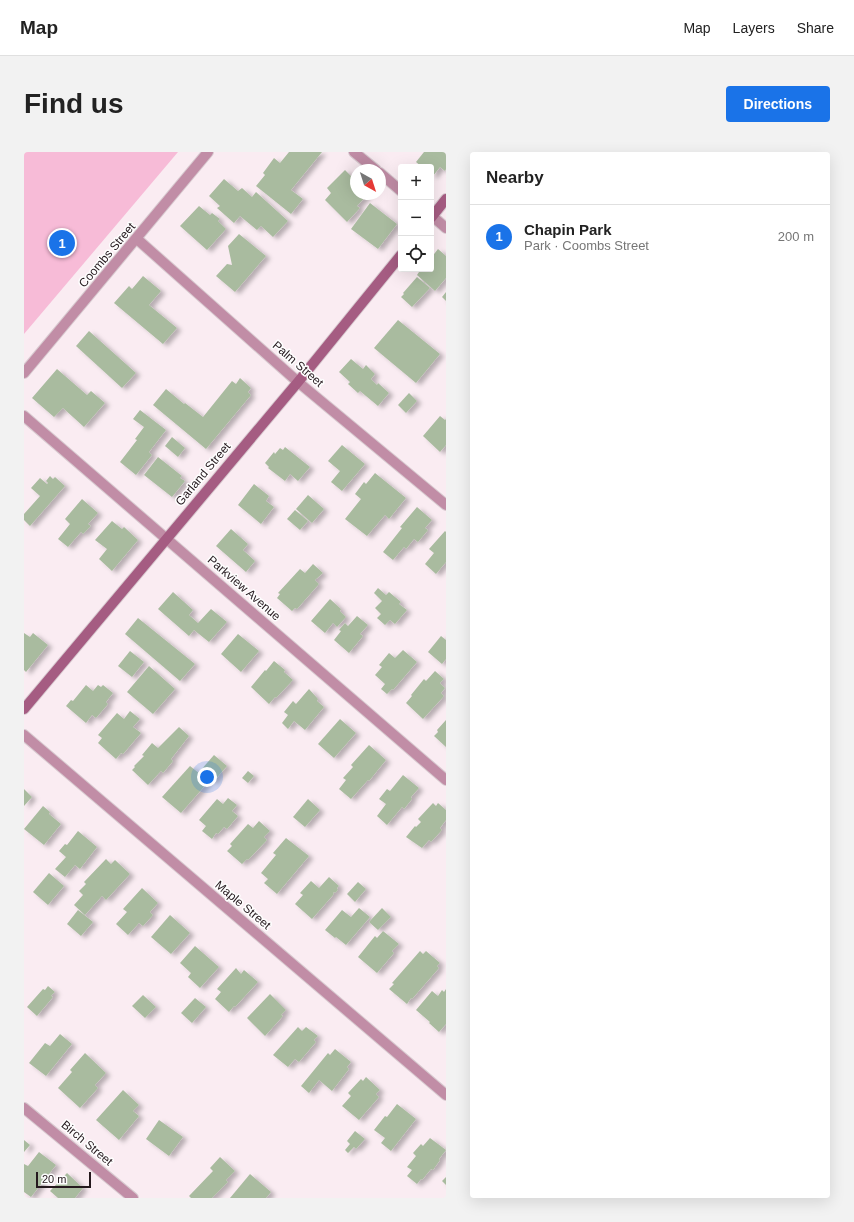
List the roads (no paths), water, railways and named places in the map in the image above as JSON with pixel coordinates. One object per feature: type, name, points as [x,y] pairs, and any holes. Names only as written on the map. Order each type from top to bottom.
[{"type":"street","name":"Coombs Street","points":[[24,373],[208,152]]},
{"type":"street","points":[[354,152],[369,164]]},
{"type":"street","points":[[386,178],[398,188]]},
{"type":"street","points":[[434,213],[446,199]]},
{"type":"street","points":[[434,218],[446,228]]},
{"type":"street","name":"Palm Street","points":[[137,239],[298,382],[446,505]]},
{"type":"street","name":"Garland Street","points":[[24,709],[298,382],[398,259]]},
{"type":"street","name":"Parkview Avenue","points":[[24,416],[446,780]]},
{"type":"street","name":"Maple Street","points":[[24,735],[446,1095]]},
{"type":"street","name":"Birch Street","points":[[24,1108],[133,1198]]},
{"type":"place","name":"Chapin Park","points":[[62,243]]}]
